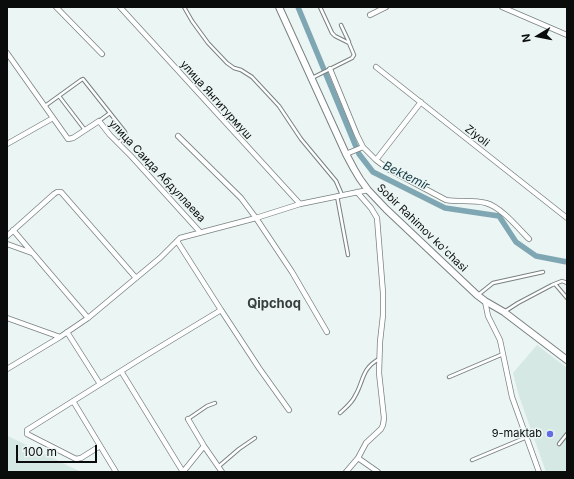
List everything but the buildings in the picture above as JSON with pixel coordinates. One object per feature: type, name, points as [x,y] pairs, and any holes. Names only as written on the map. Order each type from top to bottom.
[{"type":"street","points":[[56,7],[102,54]]},
{"type":"street","name":"улица Янгитурмуш","points":[[120,7],[300,204]]},
{"type":"street","name":"Sobir Rahimov ko'chasi","points":[[279,7],[313,77],[346,154],[368,190],[386,209],[484,301],[504,312],[567,360]]},
{"type":"street","points":[[370,15],[386,7]]},
{"type":"street","points":[[502,7],[567,35]]},
{"type":"street","name":"улица Саида Абдуллаева","points":[[7,53],[68,139],[73,138],[99,121],[110,135],[200,232]]},
{"type":"street","name":"Ziyoli","points":[[376,67],[567,218]]},
{"type":"street","points":[[328,70],[357,135],[361,148],[388,169],[446,200],[457,202],[481,202],[496,207],[529,239]]},
{"type":"street","points":[[376,160],[421,102]]},
{"type":"street","points":[[7,144],[53,118]]},
{"type":"street","points":[[178,136],[241,198],[292,272],[327,332]]},
{"type":"street","points":[[346,154],[361,148]]},
{"type":"street","points":[[7,370],[88,318],[160,258],[176,241],[184,236],[256,218],[300,204],[368,190]]},
{"type":"street","points":[[7,236],[54,194],[61,192],[136,278]]},
{"type":"street","points":[[346,472],[358,458],[366,443],[381,429],[384,418],[379,373],[383,293],[376,218],[372,208],[357,192]]},
{"type":"street","points":[[13,230],[88,318]]},
{"type":"street","points":[[176,241],[259,368],[289,410]]},
{"type":"street","points":[[7,244],[33,253]]},
{"type":"street","points":[[484,301],[488,316],[500,340],[512,397],[540,472]]},
{"type":"street","points":[[100,446],[81,458],[76,459],[27,434],[27,430],[221,310]]},
{"type":"street","points":[[7,318],[60,337]]},
{"type":"street","points":[[67,332],[100,384]]},
{"type":"street","points":[[121,371],[183,472],[204,446]]},
{"type":"street","points":[[73,401],[116,472]]},
{"type":"street","points":[[188,419],[218,468],[222,472]]},
{"type":"street","points":[[358,458],[378,472]]},
{"type":"lane","points":[[184,7],[208,43],[227,63],[252,77],[279,106],[302,139],[336,181],[348,255]]},
{"type":"lane","points":[[320,7],[332,33],[349,43]]},
{"type":"lane","points":[[313,77],[354,57],[354,52],[341,25]]},
{"type":"lane","points":[[45,107],[83,79],[126,134],[118,143]]},
{"type":"lane","points":[[59,96],[86,130]]},
{"type":"lane","points":[[99,121],[110,113]]},
{"type":"lane","points":[[477,295],[494,283],[542,272]]},
{"type":"lane","points":[[504,312],[555,284],[562,282],[567,283]]},
{"type":"lane","points":[[555,284],[567,298]]},
{"type":"lane","points":[[448,377],[503,354]]},
{"type":"lane","points":[[340,413],[354,398],[365,371],[371,363],[379,359]]},
{"type":"lane","points":[[188,419],[207,406],[215,403]]},
{"type":"lane","points":[[559,444],[567,434]]},
{"type":"lane","points":[[472,460],[527,437]]},
{"type":"lane","points":[[218,468],[239,449],[256,438]]},
{"type":"shaded area","name":"9-maktab","points":[[537,345],[567,368],[567,472],[546,472],[519,396],[513,373]]},
{"type":"shaded area","points":[[8,436],[81,472],[7,472]]},
{"type":"waterway","name":"Bektemir","points":[[298,7],[359,154],[373,172],[445,208],[499,216],[516,242],[536,256],[567,262]]},
{"type":"place","name":"9-maktab","points":[[550,434]]},
{"type":"district","name":"Qipchoq","points":[[274,304]]}]
